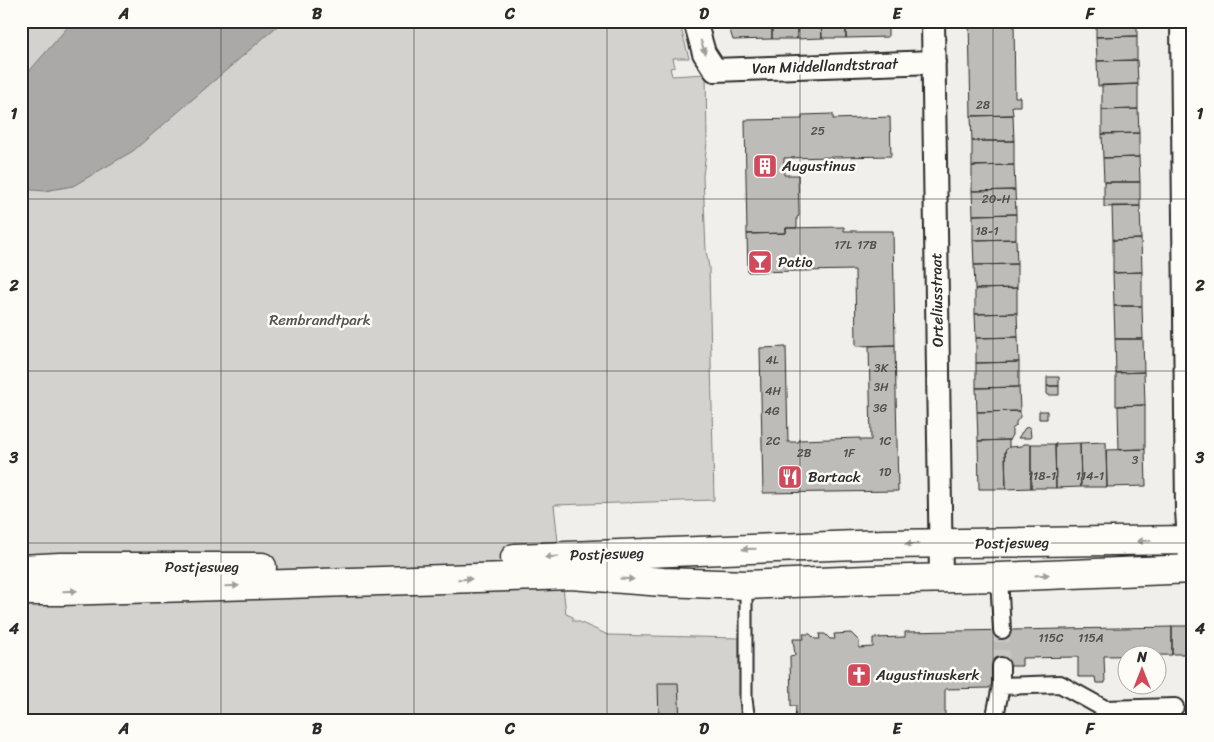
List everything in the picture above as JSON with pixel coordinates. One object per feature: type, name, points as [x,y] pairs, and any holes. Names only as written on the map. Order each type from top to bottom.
[{"type":"street","name":"Van Middellandtstraat","points":[[695,21],[704,52],[715,70],[934,62]]},
{"type":"street","name":"Orteliusstraat","points":[[933,21],[941,578]]},
{"type":"street","points":[[1182,21],[1187,510],[1192,568]]},
{"type":"street","name":"Postjesweg","points":[[21,569],[60,567],[341,567],[584,555],[939,543],[1191,541]]},
{"type":"street","name":"Postjesweg","points":[[21,591],[571,575],[663,582],[746,585],[999,577],[1192,568]]},
{"type":"street","points":[[999,577],[1002,630]]},
{"type":"street","points":[[994,721],[1001,686],[1001,666]]},
{"type":"street","points":[[1001,686],[1060,684],[1105,709],[1175,707]]},
{"type":"lane","points":[[746,585],[746,699],[749,721]]},
{"type":"green space","name":"Rembrandtpark","points":[[21,21],[679,21],[689,58],[673,58],[675,67],[670,68],[672,76],[706,74],[707,143],[703,176],[706,251],[709,267],[714,500],[554,505],[566,614],[573,617],[573,621],[608,635],[739,638],[740,721],[21,721]]},
{"type":"shaded area","points":[[73,21],[283,21],[133,151],[73,186],[45,191],[21,189],[21,76],[25,76]]},
{"type":"building","points":[[730,21],[772,21],[772,39],[733,40],[728,24]]},
{"type":"building","points":[[772,21],[797,21],[797,39],[772,39]]},
{"type":"building","points":[[797,21],[821,21],[822,38],[797,39]]},
{"type":"building","points":[[821,21],[846,21],[846,38],[822,38]]},
{"type":"building","points":[[846,21],[888,21],[888,37],[846,38]]},
{"type":"building","points":[[969,21],[1014,21],[1015,97],[1020,97],[1020,106],[1012,106],[1013,115],[971,116]]},
{"type":"building","points":[[1096,21],[1137,21],[1137,36],[1096,37]]},
{"type":"building","points":[[1137,36],[1137,60],[1097,61],[1096,37]]},
{"type":"building","points":[[1137,60],[1138,84],[1098,86],[1097,61]]},
{"type":"building","points":[[1138,84],[1138,109],[1102,110],[1102,85]]},
{"type":"building","points":[[1138,109],[1139,133],[1102,134],[1102,110]]},
{"type":"building","name":"Augustinus","points":[[833,114],[833,119],[890,117],[891,156],[784,158],[784,175],[798,175],[799,216],[797,217],[797,228],[786,228],[786,233],[747,234],[745,120],[802,119],[802,115]]},
{"type":"building","points":[[1013,115],[1014,141],[972,141],[971,116]]},
{"type":"building","points":[[1139,133],[1139,157],[1103,158],[1102,134]]},
{"type":"building","points":[[972,141],[1014,141],[1014,165],[972,166]]},
{"type":"building","points":[[1139,157],[1140,182],[1104,182],[1103,158]]},
{"type":"building","points":[[1014,165],[1015,190],[972,191],[972,166]]},
{"type":"building","points":[[1104,182],[1140,182],[1140,206],[1104,207]]},
{"type":"building","points":[[1015,190],[1016,214],[973,215],[972,191]]},
{"type":"building","points":[[1112,206],[1140,206],[1141,239],[1113,240]]},
{"type":"building","points":[[1016,214],[1016,239],[973,240],[973,215]]},
{"type":"building","points":[[844,227],[844,231],[893,231],[895,345],[856,346],[855,270],[748,272],[747,234],[786,233],[786,228]]},
{"type":"building","points":[[1016,239],[1017,264],[974,265],[973,240]]},
{"type":"building","points":[[1141,239],[1142,272],[1113,273],[1113,240]]},
{"type":"building","points":[[1017,264],[1017,288],[975,289],[974,265]]},
{"type":"building","points":[[1142,272],[1142,306],[1114,306],[1113,273]]},
{"type":"building","points":[[1017,288],[1017,313],[975,314],[975,289]]},
{"type":"building","points":[[1114,306],[1142,306],[1143,339],[1115,339]]},
{"type":"building","points":[[1017,313],[1018,337],[976,338],[975,314]]},
{"type":"building","points":[[1018,337],[1019,362],[976,363],[976,338]]},
{"type":"building","points":[[1115,339],[1143,339],[1144,372],[1116,373]]},
{"type":"building","points":[[895,345],[898,491],[763,493],[760,348],[786,347],[788,442],[799,442],[799,440],[860,438],[860,440],[871,440],[869,346]]},
{"type":"building","points":[[1019,362],[1019,387],[976,388],[976,363]]},
{"type":"building","points":[[1144,372],[1145,405],[1116,406],[1116,373]]},
{"type":"building","points":[[1047,377],[1059,377],[1059,386],[1047,386]]},
{"type":"building","points":[[1047,386],[1059,386],[1059,395],[1047,395]]},
{"type":"building","points":[[1019,387],[1020,411],[977,412],[976,388]]},
{"type":"building","points":[[1145,405],[1145,449],[1119,450],[1118,406]]},
{"type":"building","points":[[1020,411],[1020,417],[1016,422],[1016,426],[1012,429],[1012,435],[1009,440],[978,441],[977,412]]},
{"type":"building","points":[[1039,411],[1047,411],[1047,419],[1039,419]]},
{"type":"building","points":[[1030,427],[1031,438],[1018,438],[1025,428]]},
{"type":"building","points":[[1009,440],[1009,447],[1005,451],[1006,489],[979,489],[978,441]]},
{"type":"building","points":[[1106,442],[1107,487],[1081,487],[1080,443]]},
{"type":"building","points":[[1080,443],[1081,487],[1056,488],[1055,444]]},
{"type":"building","points":[[1024,444],[1031,444],[1031,488],[1006,489],[1005,451],[1009,447],[1022,446]]},
{"type":"building","points":[[1031,444],[1055,444],[1056,488],[1031,488]]},
{"type":"building","points":[[1145,449],[1146,486],[1107,487],[1106,450]]},
{"type":"building","points":[[1172,626],[1193,626],[1193,661],[1189,661],[1189,654],[1172,654]]},
{"type":"building","points":[[1172,627],[1172,655],[1166,655],[1166,644],[1116,644],[1116,656],[1104,656],[1105,683],[1096,683],[1095,677],[1078,677],[1078,657],[1022,658],[1022,666],[992,666],[992,684],[989,688],[945,689],[945,721],[795,721],[796,706],[791,706],[790,656],[795,655],[793,639],[804,639],[803,634],[810,634],[815,639],[820,639],[819,634],[825,634],[830,639],[835,639],[834,634],[851,633],[859,641],[859,648],[873,647],[873,638],[905,637],[905,632]]},
{"type":"building","points":[[658,683],[678,683],[680,721],[659,721]]},
{"type":"tunnel","points":[[1001,666],[1002,630]]},
{"type":"place","name":"Augustinus","points":[[765,166]]},
{"type":"place","name":"Patio","points":[[760,262]]},
{"type":"place","name":"Bartack","points":[[790,477]]},
{"type":"place","name":"Augustinuskerk","points":[[859,675]]}]
